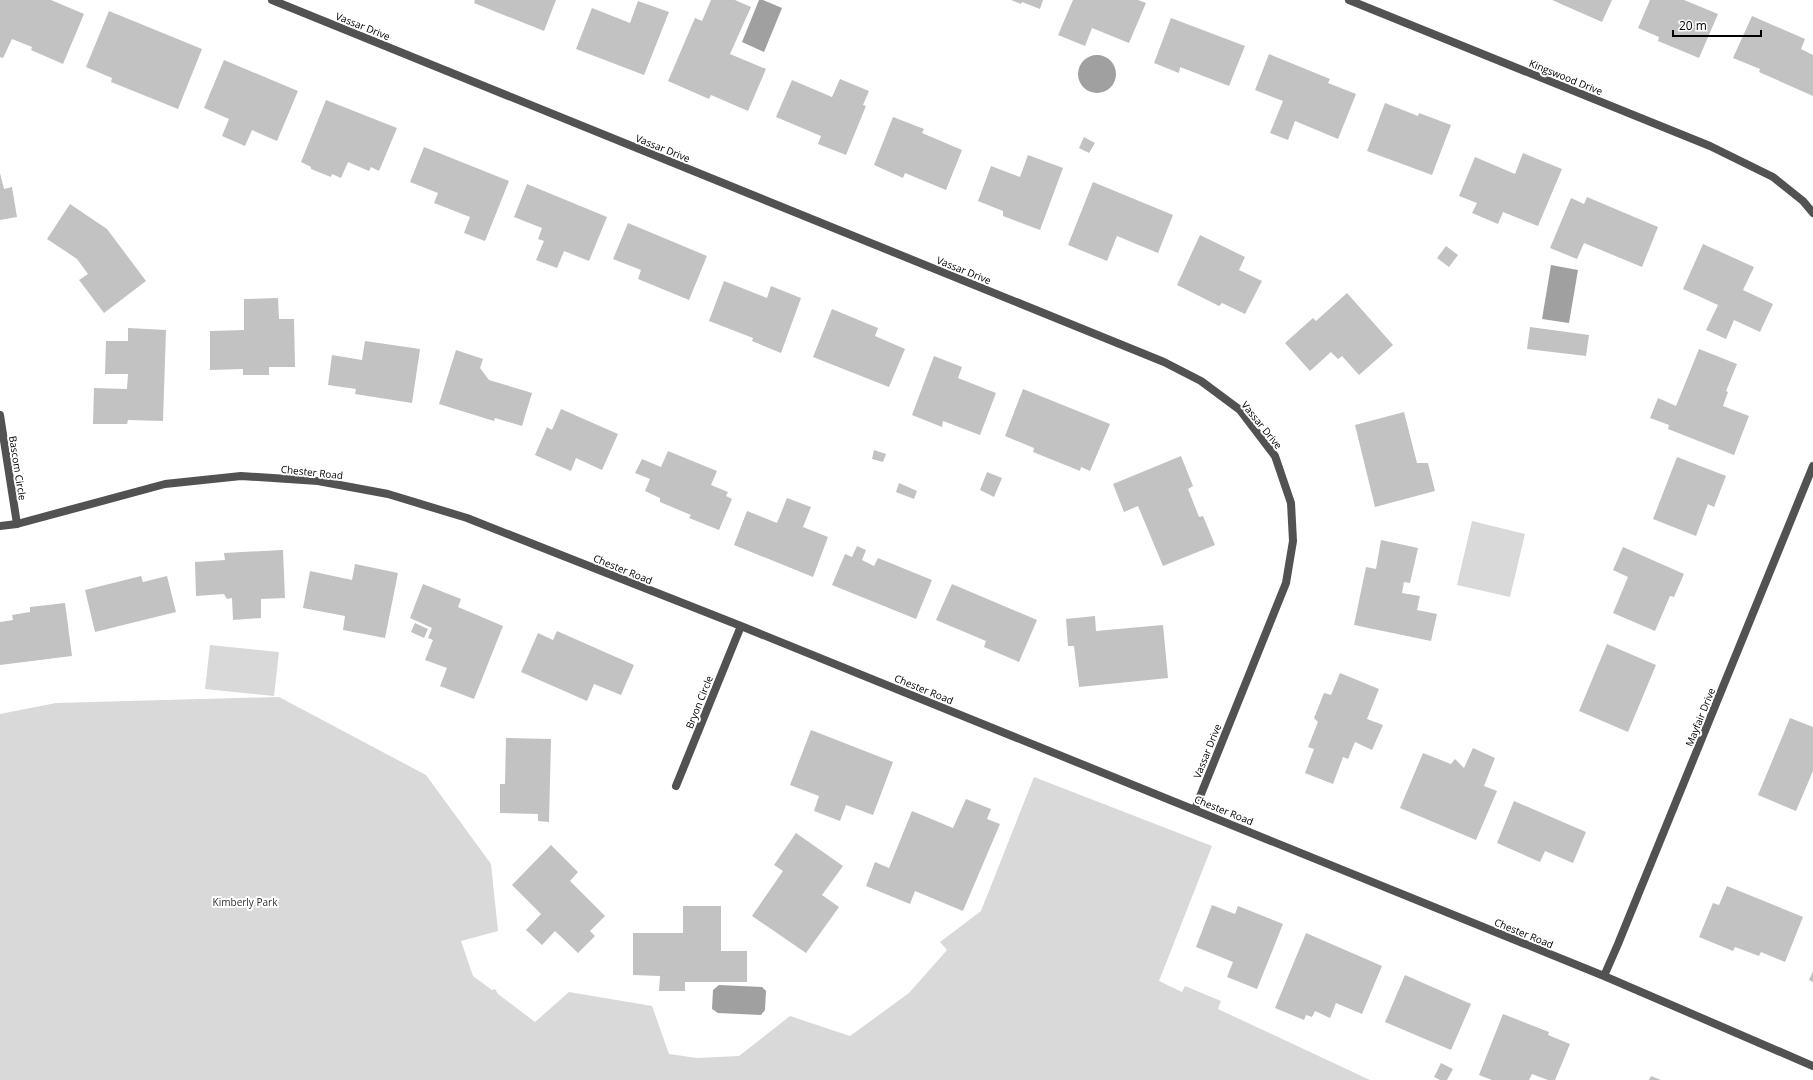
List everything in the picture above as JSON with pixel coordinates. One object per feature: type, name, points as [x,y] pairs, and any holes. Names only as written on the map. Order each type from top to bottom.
[{"type":"street","name":"Vassar Drive","points":[[272,0],[1164,362],[1201,381],[1240,410],[1275,456],[1291,503],[1293,540],[1286,583],[1195,809]]},
{"type":"street","name":"Kingswood Drive","points":[[1349,0],[1710,146],[1774,177],[1803,201],[1813,213]]},
{"type":"street","name":"Bascom Circle","points":[[0,415],[17,524]]},
{"type":"street","name":"Mayfair Drive","points":[[1604,976],[1813,466]]},
{"type":"street","name":"Chester Road","points":[[0,526],[17,524],[165,484],[241,476],[318,481],[388,494],[467,518],[742,626],[1604,976],[1813,1066]]},
{"type":"street","name":"Bryon Circle","points":[[676,786],[742,626]]},
{"type":"green space","points":[[1472,521],[1525,534],[1510,597],[1457,585]]},
{"type":"green space","points":[[210,645],[279,652],[274,696],[205,689]]},
{"type":"green space","name":"Kimberly Park","points":[[279,697],[426,775],[491,864],[498,931],[461,941],[473,976],[492,990],[495,989],[498,994],[535,1022],[569,992],[652,1006],[669,1054],[697,1058],[739,1056],[790,1016],[850,1036],[909,993],[947,950],[940,942],[981,911],[1034,777],[1212,846],[1159,981],[1182,992],[1185,986],[1221,1001],[1218,1009],[1370,1080],[0,1080],[0,714],[56,703]]},
{"type":"shaded area","points":[[759,0],[763,0],[782,8],[764,52],[742,42]]},
{"type":"shaded area","points":[[1093,55],[1101,55],[1108,58],[1113,63],[1116,74],[1113,85],[1108,90],[1101,93],[1093,93],[1086,90],[1081,85],[1078,78],[1078,70],[1081,63],[1086,58]]},
{"type":"shaded area","points":[[1551,265],[1578,270],[1569,323],[1542,319]]},
{"type":"shaded area","points":[[719,985],[762,987],[766,991],[765,1010],[761,1015],[718,1013],[712,1009],[713,990]]},
{"type":"building","points":[[0,0],[51,0],[84,14],[63,64],[31,50],[32,47],[12,39],[3,58],[0,57]]},
{"type":"building","points":[[475,0],[556,0],[544,31],[474,3]]},
{"type":"building","points":[[711,0],[735,0],[751,7],[730,54],[766,69],[748,111],[711,95],[709,99],[668,81],[695,18],[702,21]]},
{"type":"building","points":[[1011,0],[1043,0],[1040,9],[1022,2],[1021,4]]},
{"type":"building","points":[[1073,0],[1138,0],[1146,3],[1129,43],[1092,28],[1085,46],[1058,35]]},
{"type":"building","points":[[1552,0],[1612,0],[1602,22]]},
{"type":"building","points":[[1650,0],[1684,0],[1718,14],[1699,58],[1658,41],[1659,37],[1638,28]]},
{"type":"building","points":[[638,1],[669,12],[644,75],[576,49],[592,8],[630,23]]},
{"type":"building","points":[[109,11],[202,49],[178,109],[111,82],[112,78],[86,67]]},
{"type":"building","points":[[1752,16],[1805,39],[1801,49],[1813,55],[1813,96],[1759,72],[1760,69],[1733,58]]},
{"type":"building","points":[[1171,18],[1245,46],[1229,86],[1180,67],[1179,73],[1154,63]]},
{"type":"building","points":[[1269,54],[1330,79],[1328,83],[1356,94],[1338,139],[1295,121],[1288,140],[1270,133],[1283,101],[1255,90]]},
{"type":"building","points":[[224,60],[298,91],[277,141],[252,130],[245,146],[222,136],[229,119],[204,108]]},
{"type":"building","points":[[840,79],[869,91],[863,105],[866,106],[846,155],[818,144],[821,136],[776,117],[792,80],[832,97]]},
{"type":"building","points":[[326,100],[397,128],[379,171],[371,167],[369,171],[348,162],[341,178],[332,174],[331,177],[311,169],[311,167],[301,162]]},
{"type":"building","points":[[1385,103],[1418,116],[1419,113],[1451,125],[1432,175],[1367,151]]},
{"type":"building","points":[[893,117],[924,129],[922,133],[962,150],[946,190],[905,173],[903,178],[874,165]]},
{"type":"building","points":[[1084,137],[1095,143],[1089,153],[1079,148]]},
{"type":"building","points":[[424,147],[509,181],[485,241],[464,233],[470,217],[434,203],[438,193],[410,182]]},
{"type":"building","points":[[1523,153],[1562,169],[1538,226],[1503,212],[1498,224],[1472,213],[1477,203],[1459,196],[1475,157],[1515,174]]},
{"type":"building","points":[[1028,155],[1063,168],[1040,230],[1003,216],[1003,211],[978,201],[991,166],[1020,177]]},
{"type":"building","points":[[0,173],[4,189],[12,187],[17,217],[0,220]]},
{"type":"building","points":[[1093,182],[1173,215],[1158,253],[1117,236],[1107,261],[1068,245]]},
{"type":"building","points":[[527,184],[607,217],[589,261],[564,251],[557,268],[536,260],[544,241],[538,239],[542,228],[514,217]]},
{"type":"building","points":[[1587,197],[1658,227],[1642,267],[1584,243],[1577,259],[1550,248],[1571,198],[1584,204]]},
{"type":"building","points":[[70,204],[107,229],[146,281],[104,313],[79,280],[88,274],[77,259],[47,239]]},
{"type":"building","points":[[628,223],[707,256],[689,300],[638,279],[641,270],[613,259]]},
{"type":"building","points":[[1200,235],[1245,257],[1239,270],[1262,281],[1245,314],[1222,303],[1219,306],[1177,285]]},
{"type":"building","points":[[1703,244],[1754,267],[1743,290],[1773,304],[1760,332],[1734,320],[1726,339],[1706,330],[1718,305],[1683,289]]},
{"type":"building","points":[[1446,246],[1458,255],[1449,267],[1437,258]]},
{"type":"building","points":[[724,281],[767,298],[771,286],[801,298],[781,353],[752,341],[753,338],[709,321]]},
{"type":"building","points":[[1347,293],[1393,345],[1359,375],[1342,356],[1338,359],[1331,352],[1310,371],[1285,343],[1313,318],[1316,321]]},
{"type":"building","points":[[278,298],[279,319],[294,319],[295,367],[269,367],[269,375],[243,375],[243,369],[210,370],[210,331],[244,330],[244,299]]},
{"type":"building","points":[[832,309],[878,328],[875,336],[905,349],[889,387],[813,357]]},
{"type":"building","points":[[1530,327],[1589,335],[1586,356],[1527,349]]},
{"type":"building","points":[[128,328],[166,330],[163,421],[128,420],[127,424],[93,424],[94,388],[127,389],[128,374],[105,374],[106,341],[128,341]]},
{"type":"building","points":[[365,341],[420,349],[412,403],[355,394],[356,389],[328,385],[332,355],[362,360]]},
{"type":"building","points":[[1699,349],[1737,364],[1726,391],[1728,392],[1723,406],[1749,416],[1734,455],[1668,429],[1669,425],[1650,418],[1658,398],[1676,406]]},
{"type":"building","points":[[456,350],[483,359],[480,368],[489,380],[532,393],[522,426],[495,418],[494,421],[439,404]]},
{"type":"building","points":[[934,356],[962,367],[958,378],[996,393],[980,435],[943,421],[942,427],[912,415]]},
{"type":"building","points":[[1023,389],[1110,424],[1090,471],[1081,467],[1080,471],[1033,452],[1034,448],[1005,436]]},
{"type":"building","points":[[561,409],[618,434],[602,470],[576,458],[571,471],[535,455],[547,427],[552,430]]},
{"type":"building","points":[[1404,412],[1417,463],[1428,463],[1435,491],[1375,507],[1355,425]]},
{"type":"building","points":[[874,450],[886,454],[883,462],[872,459]]},
{"type":"building","points":[[668,451],[717,471],[711,485],[728,492],[726,496],[732,499],[719,530],[689,518],[691,515],[660,502],[660,498],[645,491],[650,479],[635,473],[642,459],[661,467]]},
{"type":"building","points":[[1181,456],[1193,486],[1188,489],[1199,517],[1203,516],[1215,545],[1163,566],[1138,506],[1124,512],[1113,484]]},
{"type":"building","points":[[1677,457],[1726,476],[1714,507],[1708,504],[1696,536],[1653,519]]},
{"type":"building","points":[[987,472],[1002,478],[994,497],[980,490]]},
{"type":"building","points":[[899,483],[917,491],[914,499],[896,492]]},
{"type":"building","points":[[787,498],[811,507],[803,527],[828,537],[813,577],[734,545],[747,511],[777,523]]},
{"type":"building","points":[[1381,540],[1418,548],[1410,583],[1404,582],[1402,593],[1420,596],[1417,610],[1437,614],[1431,641],[1354,625],[1366,567],[1376,569]]},
{"type":"building","points":[[857,546],[866,550],[862,560],[874,566],[878,558],[932,580],[916,619],[832,585],[845,554],[852,557]]},
{"type":"building","points":[[1623,547],[1684,574],[1674,597],[1670,596],[1655,631],[1613,613],[1628,577],[1613,570]]},
{"type":"building","points":[[283,550],[285,598],[261,599],[261,618],[233,620],[232,598],[227,599],[224,594],[196,596],[195,562],[225,560],[224,553]]},
{"type":"building","points":[[355,564],[398,573],[385,638],[343,630],[345,616],[303,608],[310,571],[352,580]]},
{"type":"building","points":[[141,576],[143,582],[167,576],[176,612],[95,632],[85,590]]},
{"type":"building","points":[[423,584],[461,599],[458,607],[503,626],[474,699],[440,686],[447,668],[425,660],[433,640],[428,638],[432,628],[410,618]]},
{"type":"building","points":[[952,584],[1037,620],[1019,662],[984,647],[986,641],[936,620]]},
{"type":"building","points":[[65,603],[72,656],[0,665],[0,622],[13,620],[12,615],[30,612],[30,607]]},
{"type":"building","points":[[1095,616],[1096,631],[1163,625],[1168,678],[1079,687],[1074,646],[1068,646],[1066,619]]},
{"type":"building","points":[[415,623],[428,629],[424,638],[411,632]]},
{"type":"building","points":[[557,631],[634,665],[621,695],[594,684],[587,701],[521,672],[538,633],[553,640]]},
{"type":"building","points":[[1607,644],[1656,665],[1628,732],[1579,711]]},
{"type":"building","points":[[1340,673],[1379,689],[1367,719],[1383,725],[1372,750],[1355,742],[1348,759],[1343,757],[1333,784],[1305,773],[1314,749],[1308,747],[1318,722],[1314,718],[1324,693],[1331,695]]},
{"type":"building","points":[[1790,718],[1813,727],[1813,771],[1796,811],[1758,795]]},
{"type":"building","points":[[811,730],[893,762],[873,815],[846,805],[840,821],[814,811],[819,796],[790,785]]},
{"type":"building","points":[[506,738],[551,739],[549,822],[538,821],[538,814],[500,813],[500,784],[505,784]]},
{"type":"building","points":[[1473,748],[1495,758],[1484,786],[1497,791],[1476,840],[1400,808],[1423,753],[1451,764],[1455,759],[1464,768]]},
{"type":"building","points":[[966,799],[991,809],[987,819],[1000,824],[963,911],[915,891],[910,904],[866,886],[875,862],[889,868],[912,811],[953,828]]},
{"type":"building","points":[[1514,801],[1586,832],[1573,863],[1545,851],[1540,862],[1497,843]]},
{"type":"building","points":[[796,833],[843,866],[822,895],[839,907],[806,953],[752,916],[783,871],[774,865]]},
{"type":"building","points":[[551,845],[578,872],[570,881],[605,916],[590,931],[595,936],[578,953],[555,931],[542,945],[526,930],[541,914],[512,885]]},
{"type":"building","points":[[1727,886],[1803,917],[1785,962],[1761,952],[1759,956],[1735,947],[1733,951],[1699,937],[1713,903],[1719,905]]},
{"type":"building","points":[[1212,905],[1235,914],[1238,906],[1283,924],[1257,989],[1227,977],[1233,962],[1196,947]]},
{"type":"building","points":[[683,906],[721,906],[721,951],[747,951],[747,982],[685,982],[685,991],[659,991],[660,976],[633,975],[633,933],[683,933]]},
{"type":"building","points":[[1306,933],[1382,966],[1362,1014],[1336,1003],[1330,1018],[1315,1011],[1312,1017],[1306,1015],[1304,1020],[1275,1008]]},
{"type":"building","points":[[1813,971],[1813,982],[1809,980]]},
{"type":"building","points":[[1405,975],[1471,1004],[1451,1050],[1385,1022]]},
{"type":"building","points":[[1503,1014],[1549,1032],[1548,1035],[1570,1044],[1555,1080],[1548,1080],[1532,1074],[1529,1080],[1492,1080],[1479,1075]]},
{"type":"building","points":[[1441,1063],[1453,1069],[1447,1080],[1440,1080],[1434,1077]]},
{"type":"building","points":[[1651,1076],[1661,1080],[1649,1080]]}]
